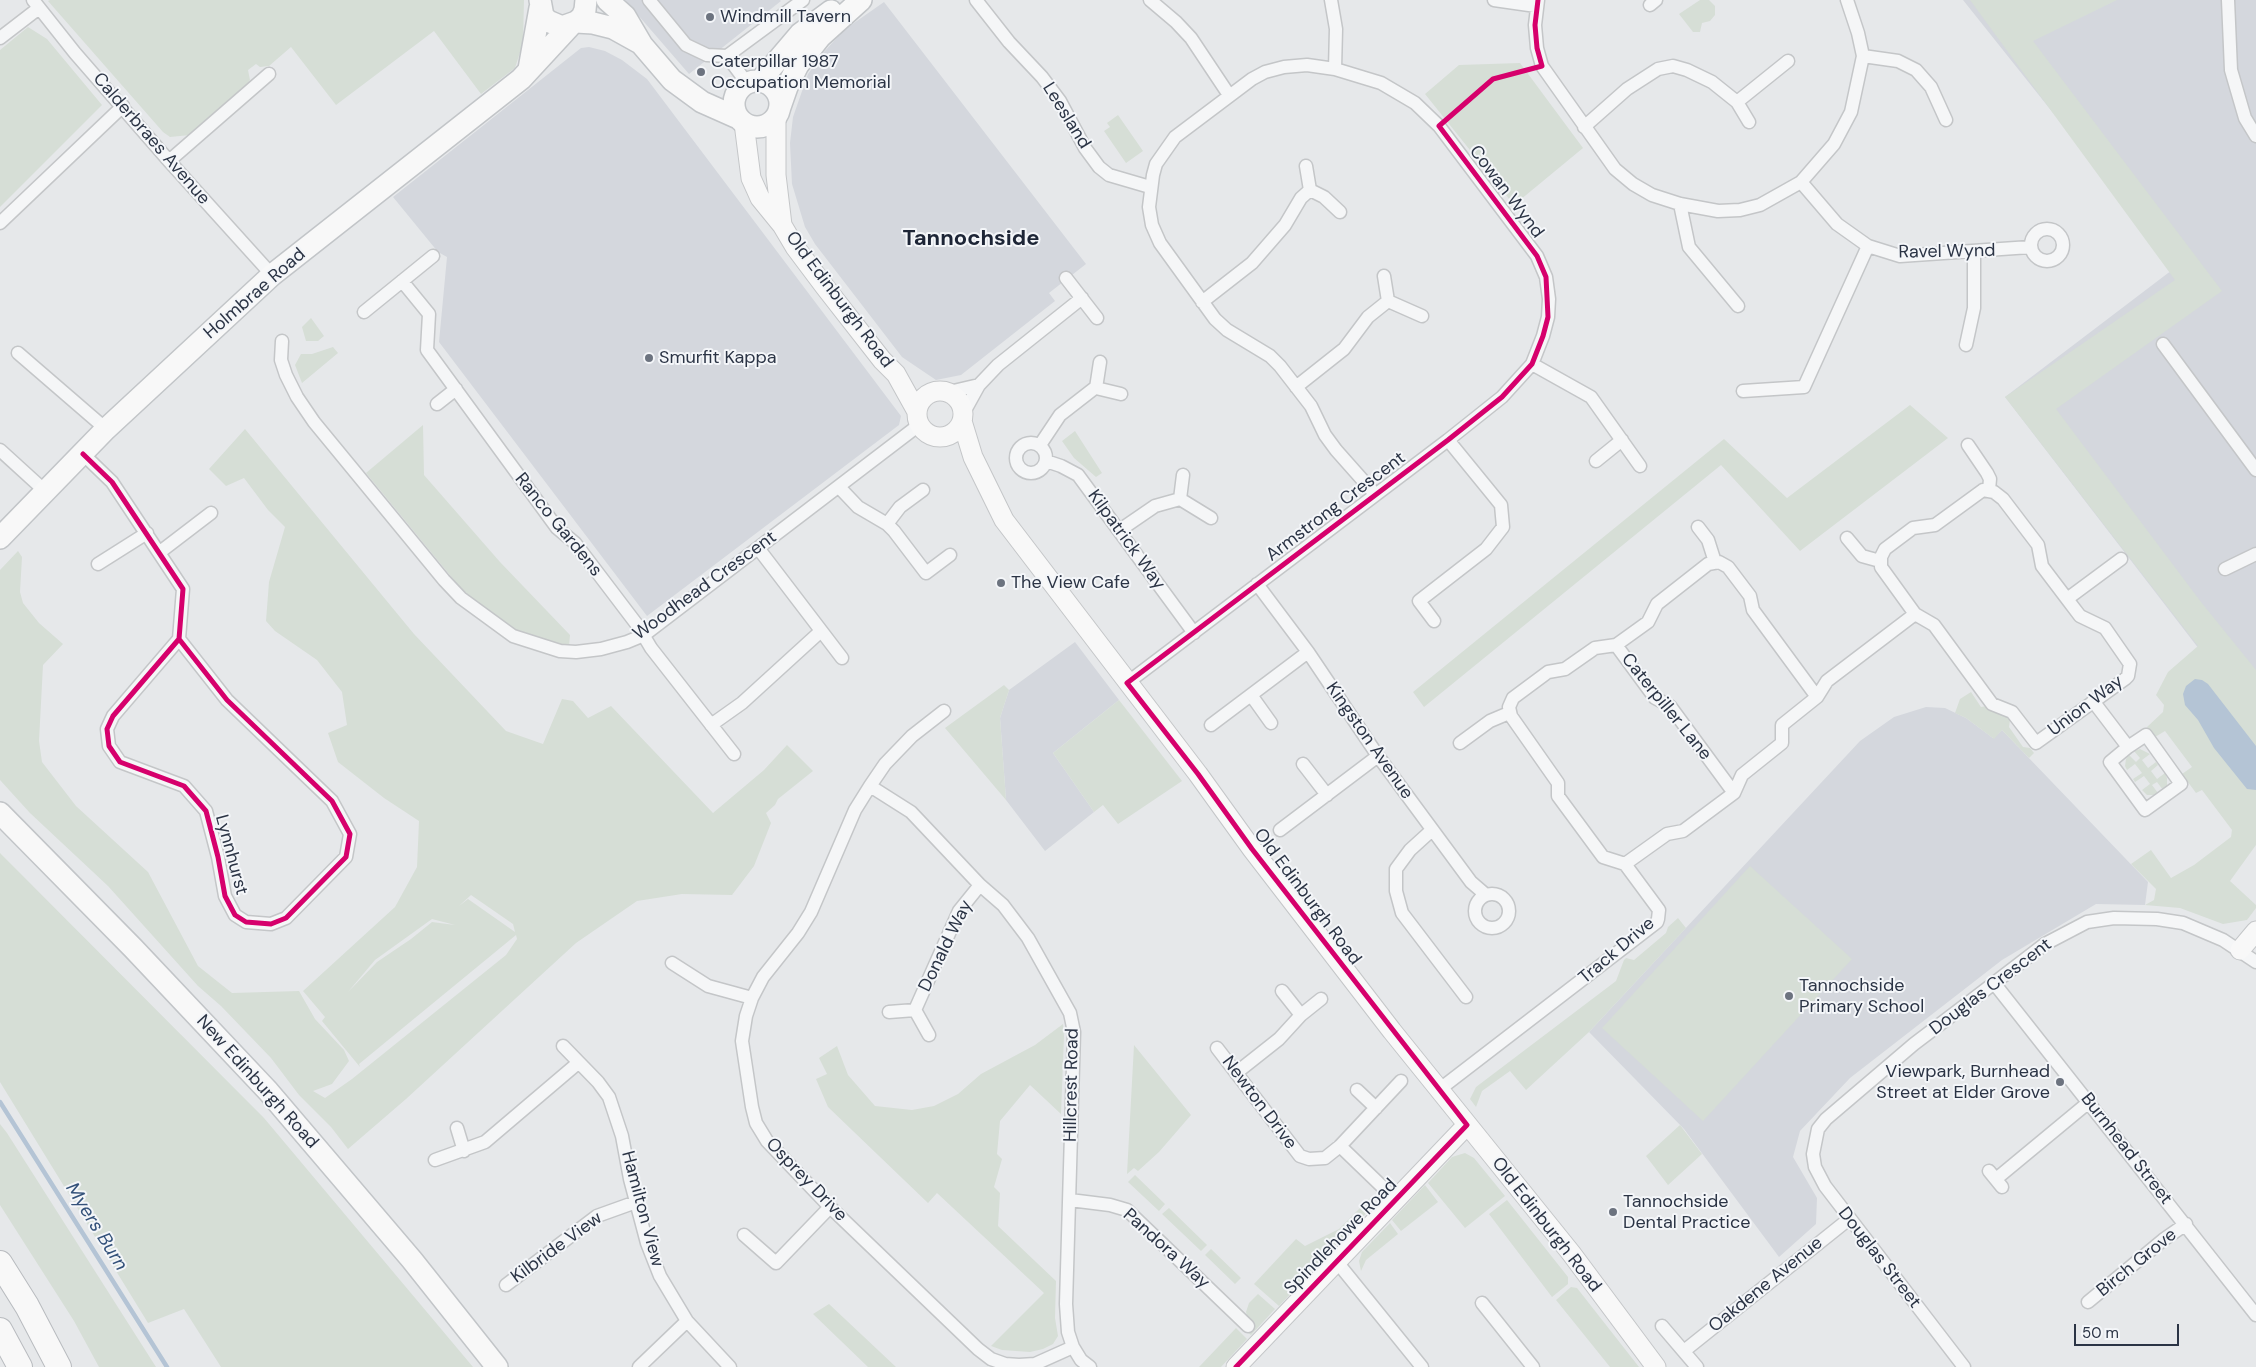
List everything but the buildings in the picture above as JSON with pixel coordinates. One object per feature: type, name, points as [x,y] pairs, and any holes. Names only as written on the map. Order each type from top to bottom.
[{"type":"highway","points":[[0,1263],[27,1306],[59,1367]]},
{"type":"highway","points":[[0,1330],[20,1367]]},
{"type":"main road","name":"Holmbrae Road","points":[[0,538],[106,429],[272,275],[521,79],[585,10],[586,0]]},
{"type":"main road","points":[[606,0],[625,16],[642,45],[672,80],[702,102],[750,126],[764,126],[778,112],[787,87],[798,65],[820,37],[861,0]]},
{"type":"main road","points":[[741,121],[733,105],[748,85],[800,34],[832,10],[853,0]]},
{"type":"main road","points":[[540,4],[548,22],[555,25],[593,23],[613,28],[642,45]]},
{"type":"main road","points":[[529,70],[540,4]]},
{"type":"main road","points":[[684,88],[716,95],[748,85],[767,83],[777,92],[778,112]]},
{"type":"main road","name":"Old Edinburgh Road","points":[[778,112],[776,176],[782,225]]},
{"type":"main road","name":"Old Edinburgh Road","points":[[741,121],[751,178],[760,198],[782,225],[825,287],[882,360],[896,374],[918,417]]},
{"type":"main road","name":"Old Edinburgh Road","points":[[896,374],[943,391],[959,401],[973,457],[1004,520],[1339,962],[1571,1254],[1656,1367]]},
{"type":"main road","points":[[943,391],[926,394],[918,417],[929,434],[942,437],[973,457]]},
{"type":"main road","points":[[942,437],[954,432],[962,417]]},
{"type":"main road","name":"New Edinburgh Road","points":[[0,813],[73,886],[268,1091],[412,1260],[497,1367]]},
{"type":"main road","points":[[2240,950],[2256,932]]},
{"type":"main road","name":"Spindlehowe Road","points":[[1236,1367],[1467,1125]]},
{"type":"street","points":[[649,0],[686,45],[707,55],[727,56],[802,0]]},
{"type":"street","name":"Leesland","points":[[976,0],[1009,42],[1042,77],[1060,101],[1085,148],[1099,167],[1109,175],[1150,186]]},
{"type":"street","points":[[1150,0],[1188,34],[1229,95]]},
{"type":"street","points":[[1331,0],[1336,29],[1337,51],[1335,68]]},
{"type":"street","points":[[1494,0],[1537,3],[1537,48],[1542,66],[1615,169],[1633,184],[1652,195],[1680,204],[1718,211],[1740,210],[1760,205],[1801,182],[1834,144],[1851,112],[1863,56],[1858,33],[1847,0]]},
{"type":"street","points":[[2228,0],[2230,70],[2245,118],[2256,136]]},
{"type":"street","points":[[0,38],[36,4]]},
{"type":"street","name":"Calderbraes Avenue","points":[[36,4],[75,53],[169,161],[272,275]]},
{"type":"street","points":[[727,56],[748,85]]},
{"type":"street","points":[[1863,56],[1898,61],[1916,70],[1931,87],[1946,120]]},
{"type":"street","points":[[1737,102],[1788,61]]},
{"type":"street","name":"Cowan Wynd","points":[[1375,494],[1336,450],[1325,435],[1311,406],[1270,356],[1227,330],[1202,302],[1160,243],[1152,224],[1149,207],[1150,186],[1156,164],[1175,138],[1229,95],[1252,79],[1274,69],[1307,65],[1335,68],[1381,83],[1415,103],[1439,126],[1537,256],[1546,277],[1549,299],[1548,317],[1543,336]]},
{"type":"street","points":[[1584,127],[1628,89],[1658,69],[1673,66],[1687,70],[1712,82],[1737,102],[1749,122]]},
{"type":"street","points":[[169,161],[269,74]]},
{"type":"street","points":[[0,223],[123,106]]},
{"type":"street","points":[[1306,166],[1310,190]]},
{"type":"street","name":"Ravel Wynd","points":[[1801,182],[1837,224],[1868,246],[1900,256],[1999,251],[2030,247]]},
{"type":"street","points":[[1310,190],[1324,197],[1340,212]]},
{"type":"street","points":[[1202,302],[1252,263],[1286,225],[1300,198],[1310,190]]},
{"type":"street","points":[[1680,204],[1689,246],[1738,306]]},
{"type":"street","points":[[1743,391],[1804,387],[1868,246]]},
{"type":"street","points":[[1966,345],[1974,308],[1974,251]]},
{"type":"street","points":[[364,312],[432,256]]},
{"type":"street","points":[[1384,276],[1388,301]]},
{"type":"street","points":[[1066,278],[1098,318]]},
{"type":"street","name":"Ranco Gardens","points":[[402,280],[429,314],[427,350],[557,528],[575,543],[652,648],[734,754]]},
{"type":"street","points":[[962,417],[979,385],[998,365],[1082,298]]},
{"type":"street","points":[[1388,301],[1422,316]]},
{"type":"street","points":[[1296,387],[1344,349],[1368,317],[1388,301]]},
{"type":"street","name":"Armstrong Crescent","points":[[1128,683],[1448,440],[1502,396],[1532,364],[1543,336]]},
{"type":"street","name":"Woodhead Crescent","points":[[282,341],[281,360],[286,375],[297,397],[314,422],[461,598],[513,636],[554,650],[576,652],[601,649],[644,635],[839,486],[918,417]]},
{"type":"street","points":[[2163,344],[2256,470]]},
{"type":"street","points":[[18,353],[106,429]]},
{"type":"street","points":[[1040,445],[1060,415],[1096,387],[1100,362]]},
{"type":"street","points":[[1532,364],[1591,397],[1640,466]]},
{"type":"street","points":[[943,391],[979,385]]},
{"type":"street","points":[[1096,387],[1122,394]]},
{"type":"street","points":[[437,404],[456,390]]},
{"type":"street","points":[[1434,621],[1418,601],[1486,549],[1503,527],[1501,505],[1448,440]]},
{"type":"street","points":[[1596,461],[1622,440]]},
{"type":"street","points":[[1034,442],[1040,445],[1046,453],[1046,461],[1041,469],[1031,473],[1024,471],[1017,463],[1016,454],[1023,444],[1034,442]]},
{"type":"street","points":[[1847,538],[1862,556],[1880,561],[1885,549],[1913,528],[1934,525],[1983,490],[1990,490],[1990,480],[1987,472],[1968,445]]},
{"type":"street","points":[[0,450],[45,491]]},
{"type":"street","points":[[83,454],[112,482],[184,589],[179,639]]},
{"type":"street","name":"Kilpatrick Way","points":[[1046,461],[1078,475],[1194,633]]},
{"type":"street","points":[[1180,499],[1183,475]]},
{"type":"street","points":[[839,486],[858,507],[887,524],[926,573],[950,555]]},
{"type":"street","points":[[887,524],[900,507],[923,490]]},
{"type":"street","name":"Union Way","points":[[1880,561],[1884,573],[1915,614],[1934,625],[1992,704],[2012,712],[2036,743],[2126,678],[2130,664],[2105,628],[2080,616],[2042,566],[2038,545],[2003,498],[1990,490]]},
{"type":"street","points":[[1120,530],[1154,506],[1180,499],[1211,518]]},
{"type":"street","points":[[160,552],[211,513]]},
{"type":"street","points":[[1698,527],[1708,540],[1715,562]]},
{"type":"street","points":[[98,564],[147,533]]},
{"type":"street","points":[[758,548],[842,658]]},
{"type":"street","points":[[2225,569],[2256,554]]},
{"type":"street","points":[[2067,599],[2121,559]]},
{"type":"street","points":[[1817,697],[1753,610],[1750,596],[1724,563],[1715,562],[1708,564],[1657,604],[1648,622],[1616,645],[1595,648],[1565,670],[1548,672],[1513,698],[1510,713],[1558,782],[1558,796],[1603,858],[1625,864],[1667,834],[1683,832],[1734,793],[1742,775],[1782,743],[1782,726],[1817,697],[1827,681],[1915,614]]},
{"type":"street","name":"Kingston Avenue","points":[[1257,584],[1308,652],[1378,756],[1432,830],[1471,882],[1486,895]]},
{"type":"street","points":[[711,725],[742,703],[821,631]]},
{"type":"street","name":"Lynnhurst","points":[[179,639],[227,700],[332,801],[350,834],[346,857],[286,918],[270,924],[246,922],[236,915],[224,896],[218,856],[206,811],[184,786],[120,762],[109,746],[107,729],[112,716],[179,639]]},
{"type":"street","name":"Caterpiller Lane","points":[[1616,645],[1655,698],[1670,706],[1734,793]]},
{"type":"street","points":[[1211,725],[1308,652]]},
{"type":"street","points":[[1251,695],[1271,723]]},
{"type":"street","points":[[2093,701],[2128,747]]},
{"type":"street","name":"Osprey Drive","points":[[944,711],[912,736],[885,764],[870,786],[856,810],[811,912],[798,933],[763,977],[752,998],[746,1016],[742,1041],[747,1081],[756,1122],[767,1141],[830,1207],[978,1349],[991,1359],[1005,1364],[1019,1365],[1035,1364],[1073,1347]]},
{"type":"street","points":[[1460,744],[1490,721],[1510,713]]},
{"type":"street","points":[[2146,735],[2181,784],[2145,810],[2110,762],[2128,747],[2146,735]]},
{"type":"street","points":[[1280,830],[1378,756]]},
{"type":"street","points":[[1303,764],[1327,795]]},
{"type":"street","name":"Hillcrest Road","points":[[870,786],[912,812],[980,885],[1003,905],[1028,938],[1070,1013],[1073,1022],[1066,1304],[1068,1332],[1073,1347],[1081,1360],[1090,1367]]},
{"type":"street","points":[[1432,830],[1410,850],[1396,869],[1396,891],[1402,913],[1466,998]]},
{"type":"street","name":"Track Drive","points":[[1440,1089],[1657,922],[1659,910],[1625,864]]},
{"type":"street","name":"Donald Way","points":[[915,1010],[959,912],[980,885]]},
{"type":"street","name":"Douglas Crescent","points":[[1814,1140],[1818,1129],[1826,1119],[1914,1044],[2045,944],[2087,922],[2114,918],[2157,919],[2183,923],[2223,940],[2256,962]]},
{"type":"street","points":[[672,963],[708,986],[752,998]]},
{"type":"street","name":"Burnhead Street","points":[[1994,984],[2186,1224],[2256,1315]]},
{"type":"street","points":[[1282,991],[1301,1014]]},
{"type":"street","points":[[1236,1073],[1279,1039],[1301,1014],[1321,999]]},
{"type":"street","name":"Donald Way","points":[[889,1012],[915,1010]]},
{"type":"street","name":"Donald Way","points":[[915,1010],[929,1034]]},
{"type":"street","name":"Hamilton View","points":[[563,1046],[598,1082],[609,1097],[622,1136],[647,1243],[660,1276],[687,1321],[730,1367]]},
{"type":"street","name":"Newton Drive","points":[[1217,1048],[1300,1156],[1309,1159],[1325,1158],[1340,1146],[1401,1081]]},
{"type":"street","points":[[435,1160],[485,1142],[578,1063]]},
{"type":"street","points":[[1357,1090],[1376,1108]]},
{"type":"street","points":[[1996,1179],[2089,1102]]},
{"type":"street","points":[[457,1128],[464,1151]]},
{"type":"street","name":"Douglas Street","points":[[1814,1140],[1815,1167],[1825,1186],[1964,1367]]},
{"type":"street","points":[[1340,1146],[1395,1199]]},
{"type":"street","name":"Pandora Way","points":[[1070,1200],[1110,1205],[1127,1210],[1248,1326]]},
{"type":"street","name":"Kilbride View","points":[[506,1285],[597,1216],[636,1202]]},
{"type":"street","points":[[744,1235],[776,1263],[830,1207]]},
{"type":"street","name":"Oakdene Avenue","points":[[1684,1351],[1849,1219]]},
{"type":"street","name":"Birch Grove","points":[[2088,1302],[2163,1240],[2186,1224]]},
{"type":"street","points":[[1338,1262],[1422,1367]]},
{"type":"street","points":[[1482,1303],[1526,1364]]},
{"type":"street","points":[[639,1367],[687,1321]]},
{"type":"street","points":[[1662,1326],[1697,1367]]},
{"type":"shaded area","points":[[524,0],[523,43],[515,68],[481,94],[434,31],[336,105],[291,47],[269,66],[260,67],[256,64],[248,70],[250,80],[247,85],[190,135],[170,137],[163,132],[48,1]]},
{"type":"shaded area","points":[[625,0],[780,0],[781,1],[689,74]]},
{"type":"shaded area","points":[[1700,0],[1709,0],[1715,6],[1715,15],[1710,21],[1702,23],[1700,32],[1693,32],[1679,14]]},
{"type":"shaded area","points":[[1963,0],[2256,0],[2256,723],[2005,397],[2176,267]]},
{"type":"shaded area","points":[[1970,0],[2117,0],[2033,41],[2222,291],[2056,409],[2201,602],[2256,670],[2256,845],[2230,881],[2256,905],[2256,908],[2247,920],[2223,924],[2180,908],[2145,905],[2154,900],[2156,889],[2131,864],[2151,850],[2171,878],[2194,865],[2231,837],[2232,830],[2202,790],[2196,793],[2182,774],[2192,767],[2165,731],[2155,737],[2147,727],[2163,712],[2164,705],[2156,695],[2168,672],[2198,646],[2005,397],[2175,280]]},
{"type":"shaded area","points":[[884,2],[1086,264],[1049,293],[1055,301],[961,375],[936,380],[902,357],[815,244],[805,227],[792,184],[790,143],[793,117],[808,74],[823,53],[844,30]]},
{"type":"shaded area","points":[[28,27],[47,39],[102,105],[0,207],[0,50]]},
{"type":"shaded area","points":[[589,47],[605,51],[622,60],[647,79],[901,416],[899,425],[647,616],[439,342],[447,257],[438,252],[393,197],[581,48]]},
{"type":"shaded area","points":[[1520,63],[1583,148],[1514,205],[1425,94],[1459,65]]},
{"type":"shaded area","points":[[1118,115],[1143,151],[1126,163],[1104,131],[1110,127],[1107,123]]},
{"type":"shaded area","points":[[311,318],[324,336],[318,341],[306,341],[302,327]]},
{"type":"shaded area","points":[[333,347],[338,353],[302,383],[295,365],[301,354],[312,354]]},
{"type":"shaded area","points":[[1910,405],[1948,438],[1800,551],[1721,465],[1424,707],[1413,692],[1724,439],[1787,498]]},
{"type":"shaded area","points":[[423,425],[424,475],[500,562],[570,635],[569,646],[532,638],[516,630],[479,605],[458,585],[366,473]]},
{"type":"shaded area","points":[[245,429],[414,634],[506,731],[543,744],[562,699],[573,701],[588,718],[611,706],[713,813],[764,770],[787,745],[813,771],[778,799],[775,805],[766,813],[771,823],[754,866],[732,895],[682,894],[637,901],[576,943],[406,1099],[348,1149],[331,1127],[299,1095],[271,1058],[221,1006],[198,986],[108,886],[30,813],[0,780],[0,570],[18,551],[22,557],[20,592],[23,603],[39,623],[63,644],[43,665],[39,741],[42,762],[76,806],[148,872],[198,966],[232,993],[299,991],[315,1019],[344,1050],[349,1061],[332,1084],[313,1091],[325,1098],[352,1079],[506,955],[517,939],[516,935],[359,1064],[360,1067],[322,1021],[325,1017],[303,991],[395,907],[417,867],[419,821],[384,798],[338,762],[328,733],[347,725],[342,692],[317,660],[275,631],[266,621],[269,582],[285,527],[268,510],[244,478],[226,486],[209,469]],"holes":[[[471,895],[513,924],[515,932],[468,899],[459,906]],[[432,919],[455,925],[432,922],[377,962],[348,992],[375,960]]]},
{"type":"shaded area","points":[[1075,431],[1102,473],[1096,477],[1074,458],[1062,441]]},
{"type":"shaded area","points":[[1075,642],[1119,700],[1053,753],[1094,812],[1045,851],[1006,800],[1000,718],[1009,690]]},
{"type":"shaded area","points":[[1004,685],[1009,690],[1000,718],[1006,800],[945,728]]},
{"type":"shaded area","points":[[1971,692],[1981,707],[1987,706],[2007,716],[2010,720],[2009,727],[2023,747],[2030,748],[2034,753],[2029,758],[2002,730],[1994,739],[1966,718],[1955,713],[1960,699]]},
{"type":"shaded area","points":[[1119,700],[1182,781],[1118,824],[1103,805],[1094,812],[1053,753]]},
{"type":"shaded area","name":"Tannochside Primary School","points":[[1926,707],[1945,708],[1966,718],[1993,738],[2002,730],[2148,882],[2145,905],[2096,904],[2002,960],[1850,1078],[1800,1131],[1793,1157],[1817,1198],[1816,1224],[1779,1257],[1684,1129],[1589,1032],[1860,741],[1894,717]]},
{"type":"shaded area","points":[[2140,749],[2150,754],[2142,760],[2148,768],[2156,762],[2158,765],[2151,771],[2157,779],[2165,773],[2167,778],[2167,786],[2163,790],[2157,782],[2152,785],[2158,793],[2154,795],[2147,795],[2142,790],[2150,784],[2144,776],[2135,782],[2133,779],[2142,773],[2135,764],[2127,770],[2125,766],[2129,755],[2136,762],[2140,758],[2134,751]]},
{"type":"shaded area","points":[[0,853],[264,1118],[473,1367],[221,1367],[184,1309],[148,1323],[0,1082]]},
{"type":"shaded area","points":[[1750,866],[1852,959],[1703,1121],[1602,1028]]},
{"type":"shaded area","points":[[1678,918],[1686,928],[1589,1032],[1526,1090],[1510,1071],[1482,1091],[1476,1107],[1470,1099],[1476,1087],[1616,981],[1624,960],[1626,958],[1634,960],[1666,933],[1668,927]]},
{"type":"shaded area","points":[[1063,1024],[1061,1114],[1030,1085],[1000,1121],[997,1154],[1002,1159],[994,1187],[1000,1193],[998,1226],[1056,1281],[1055,1318],[1058,1336],[1053,1344],[1043,1349],[1030,1352],[1002,1350],[991,1346],[1044,1293],[937,1193],[928,1203],[828,1107],[816,1079],[827,1074],[819,1058],[837,1046],[848,1075],[875,1106],[912,1110],[934,1106],[958,1094],[981,1074],[1035,1045]]},
{"type":"shaded area","points":[[1134,1045],[1191,1115],[1159,1152],[1138,1171],[1134,1168],[1127,1174]]},
{"type":"shaded area","points":[[0,1124],[156,1367],[99,1367],[74,1321],[0,1205]]},
{"type":"shaded area","points":[[1680,1125],[1702,1154],[1668,1185],[1646,1156]]},
{"type":"shaded area","points":[[1465,1153],[1474,1158],[1505,1196],[1465,1228],[1428,1183],[1452,1157]]},
{"type":"shaded area","points":[[1135,1175],[1165,1204],[1159,1211],[1128,1182]]},
{"type":"shaded area","points":[[1425,1185],[1438,1202],[1401,1231],[1392,1220]]},
{"type":"shaded area","points":[[1373,1195],[1371,1208],[1279,1306],[1254,1284],[1296,1239],[1305,1246],[1339,1229]]},
{"type":"shaded area","points":[[1507,1200],[1568,1277],[1568,1284],[1552,1297],[1489,1214]]},
{"type":"shaded area","points":[[1169,1208],[1207,1245],[1201,1251],[1162,1214]]},
{"type":"shaded area","points":[[1390,1223],[1398,1234],[1366,1260],[1361,1271],[1359,1261],[1362,1252]]},
{"type":"shaded area","points":[[1211,1249],[1241,1278],[1235,1284],[1205,1255]]},
{"type":"shaded area","points":[[1571,1287],[1577,1288],[1639,1367],[1610,1367],[1556,1300]]},
{"type":"shaded area","points":[[1258,1294],[1275,1309],[1251,1335],[1247,1332],[1255,1323],[1247,1316],[1246,1312],[1249,1303]]},
{"type":"shaded area","points":[[829,1304],[896,1367],[868,1367],[813,1314]]},
{"type":"shaded area","points":[[1236,1328],[1247,1339],[1221,1367],[1199,1367]]},
{"type":"water","points":[[2195,679],[2202,680],[2208,684],[2256,746],[2256,790],[2247,789],[2214,748],[2198,720],[2185,705],[2183,694],[2186,686]]},
{"type":"waterway","name":"Myers Burn","points":[[0,1102],[167,1367]]},
{"type":"cycle path","points":[[1236,1367],[1467,1125],[1252,849],[1198,774],[1127,683],[1448,440],[1502,397],[1532,364],[1548,317],[1546,277],[1537,256],[1439,126],[1493,79],[1542,66],[1537,48],[1535,25],[1538,0]]},
{"type":"cycle path","points":[[83,454],[112,482],[183,589],[179,639],[227,700],[332,801],[350,834],[346,857],[286,918],[271,924],[246,922],[235,915],[225,896],[218,857],[206,811],[184,786],[120,762],[109,746],[107,729],[113,716],[179,639]]},
{"type":"place","name":"Windmill Tavern","points":[[710,17]]},
{"type":"place","name":"Caterpillar 1987 Occupation Memorial","points":[[701,72]]},
{"type":"place","name":"Smurfit Kappa","points":[[649,358]]},
{"type":"place","name":"The View Cafe","points":[[1001,583]]},
{"type":"place","name":"Tannochside Primary School","points":[[1789,996]]},
{"type":"place","name":"Viewpark, Burnhead Street at Elder Grove","points":[[2060,1082]]},
{"type":"place","name":"Tannochside Dental Practice","points":[[1613,1212]]},
{"type":"district","name":"Tannochside","points":[[971,239]]}]
